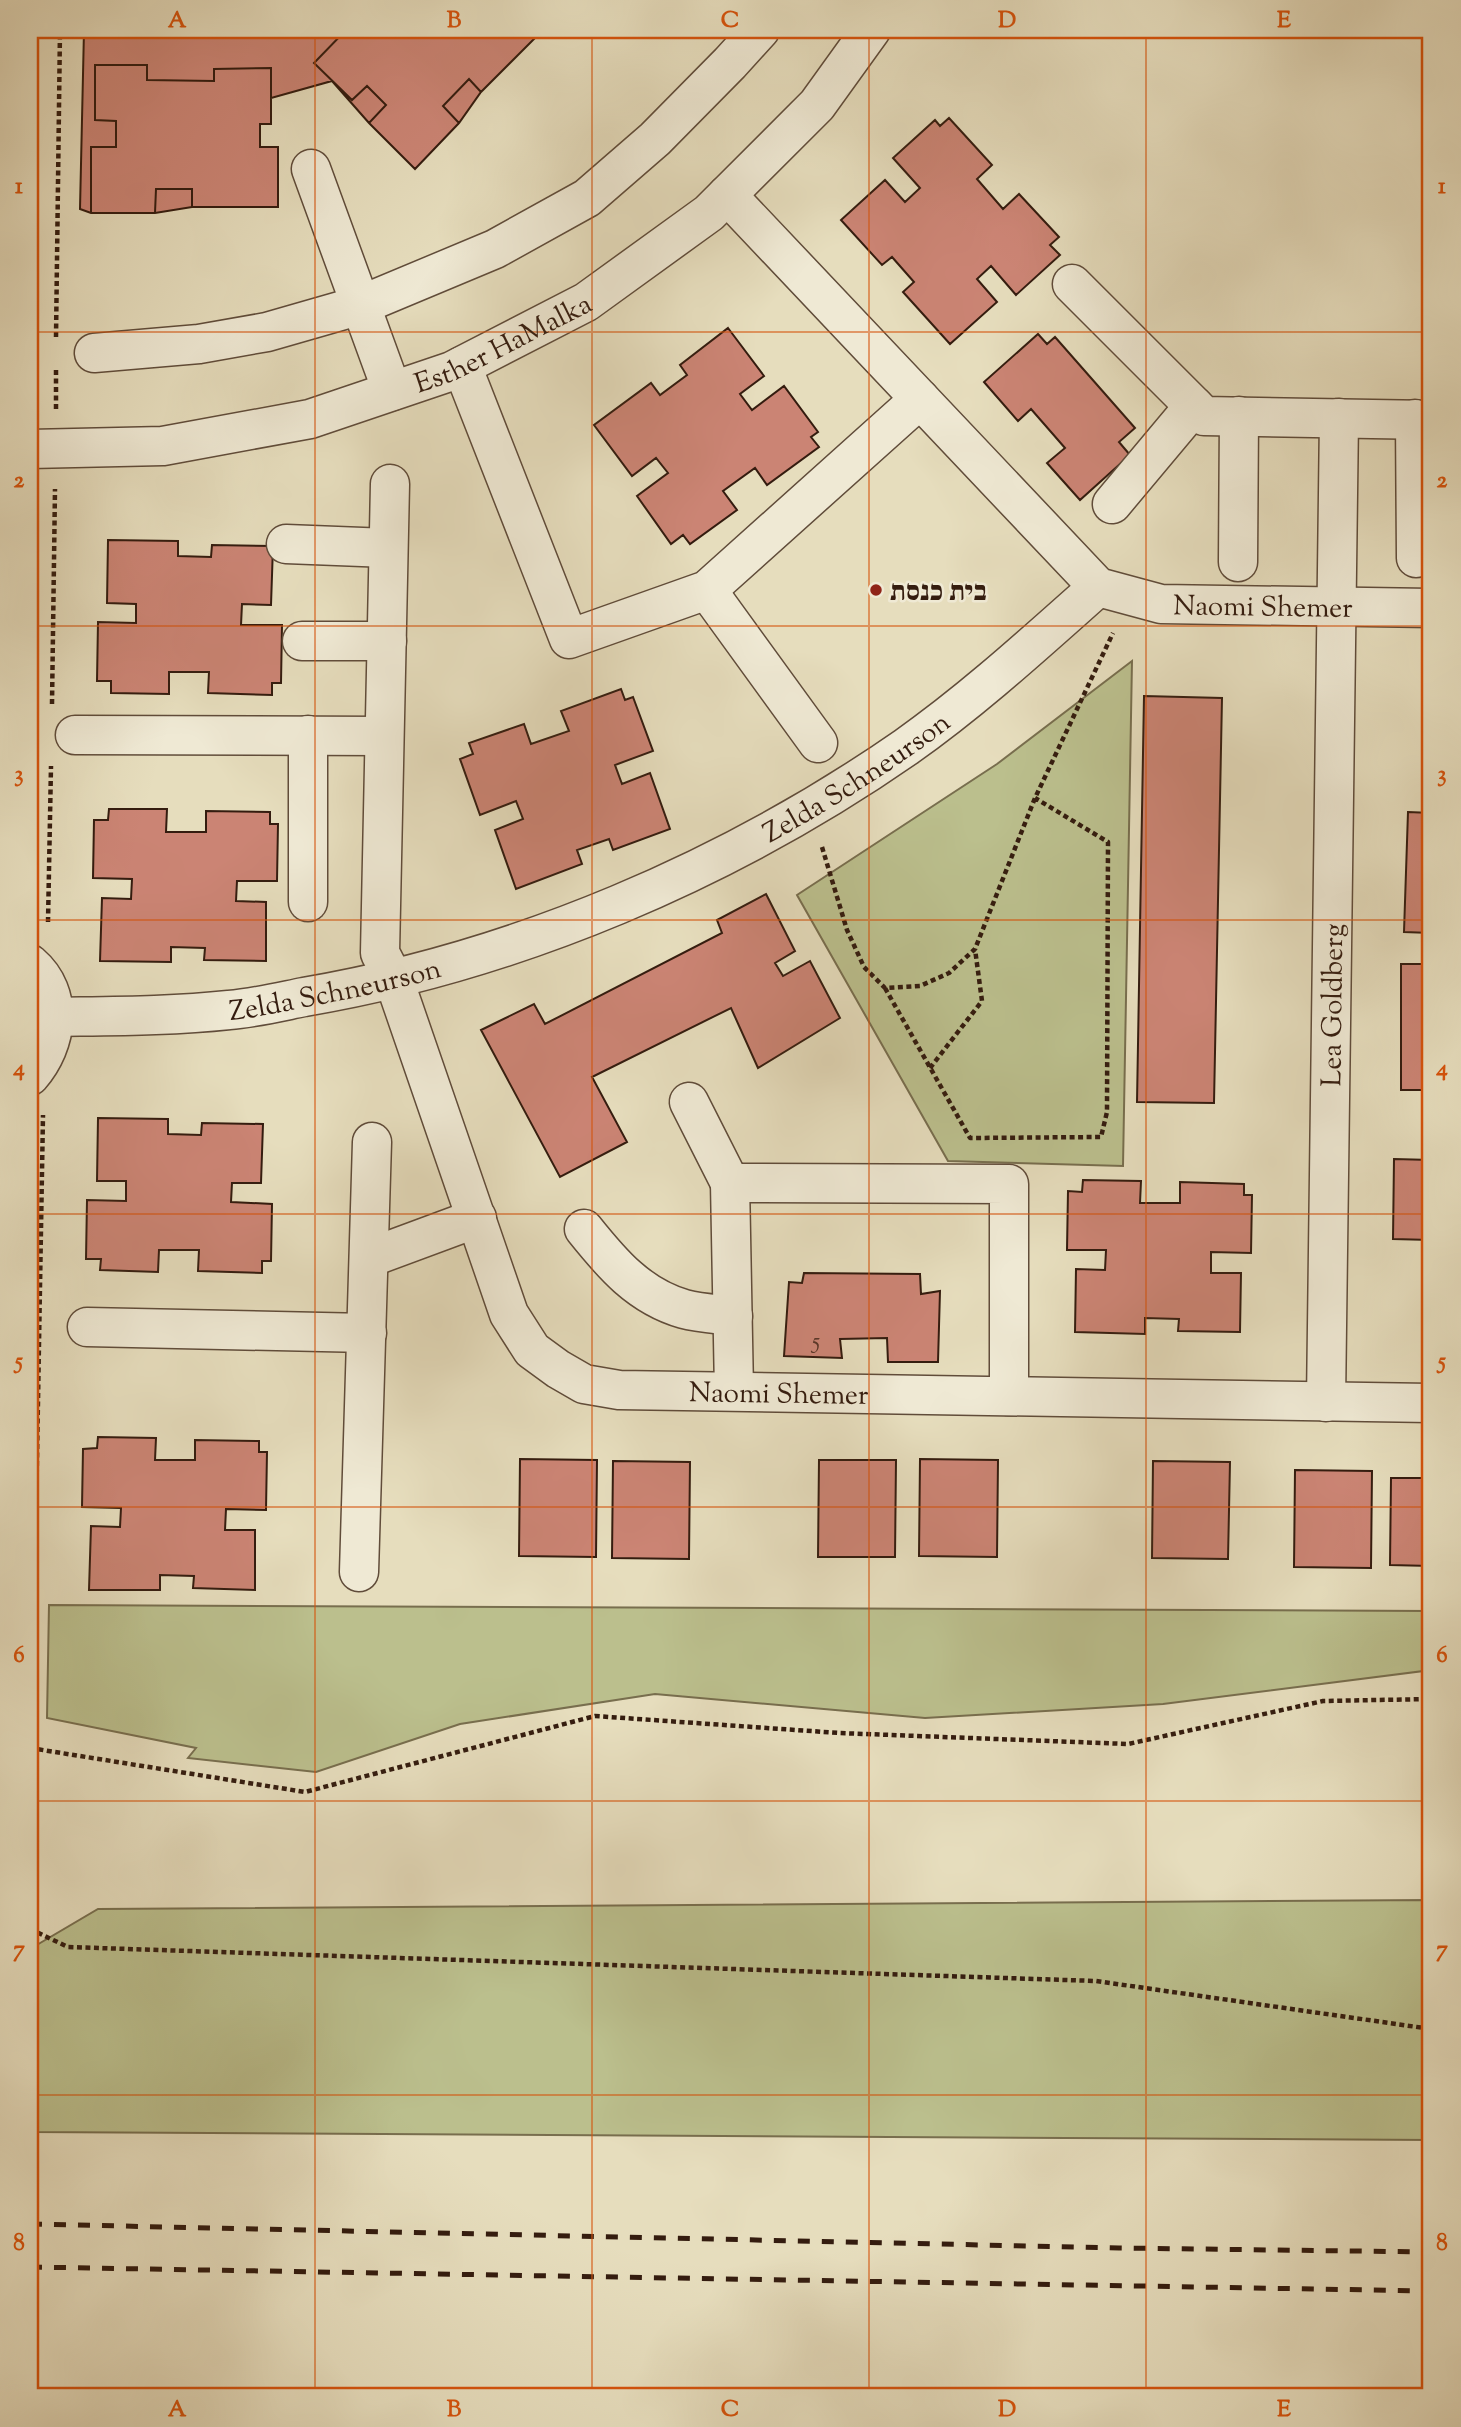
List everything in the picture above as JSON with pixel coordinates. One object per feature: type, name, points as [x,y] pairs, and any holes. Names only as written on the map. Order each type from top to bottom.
[{"type":"street","points":[[93,354],[199,344],[267,332],[361,305],[495,249],[587,198],[655,139],[760,30]]},
{"type":"street","name":"Esther HaMalka","points":[[30,449],[163,446],[310,419],[462,366],[586,302],[709,213],[817,104],[871,30]]},
{"type":"street","points":[[311,169],[393,391]]},
{"type":"street","points":[[727,195],[920,399],[1113,592]]},
{"type":"street","points":[[1072,285],[1204,416],[1423,419],[1416,558]]},
{"type":"street","points":[[462,366],[569,639],[707,590],[920,399]]},
{"type":"street","points":[[1112,504],[1194,406]]},
{"type":"street","points":[[1238,562],[1239,416]]},
{"type":"street","name":"Lea Goldberg","points":[[1326,1402],[1339,418]]},
{"type":"street","name":"Naomi Shemer","points":[[390,484],[380,953],[394,980],[509,1314],[532,1350],[584,1384],[619,1390],[1431,1403]]},
{"type":"street","points":[[286,544],[388,548]]},
{"type":"street","points":[[707,590],[818,743]]},
{"type":"street","name":"Naomi Shemer","points":[[1113,592],[1161,604],[1431,608]]},
{"type":"street","name":"Zelda Schneurson","points":[[55,1017],[230,1010],[394,980],[454,963],[575,921],[673,880],[810,809],[907,746],[1113,592]]},
{"type":"street","points":[[302,641],[387,642]]},
{"type":"street","points":[[75,735],[384,736]]},
{"type":"street","points":[[308,735],[308,902]]},
{"type":"street","points":[[30,964],[37,970],[50,992],[55,1017],[52,1040],[42,1062],[30,1076]]},
{"type":"street","points":[[689,1102],[730,1183],[734,1391]]},
{"type":"street","points":[[359,1572],[372,1142]]},
{"type":"street","points":[[730,1183],[1009,1184],[1009,1396]]},
{"type":"street","points":[[369,1258],[477,1218]]},
{"type":"street","points":[[584,1229],[613,1266],[647,1293],[685,1309],[733,1316]]},
{"type":"street","points":[[87,1327],[367,1333]]},
{"type":"path","points":[[885,988],[920,986],[949,973],[975,948],[1113,592]]},
{"type":"path","points":[[810,809],[847,930],[864,967],[885,988],[970,1138],[1101,1137],[1107,1112],[1108,842],[1035,798]]},
{"type":"path","points":[[930,1068],[982,1001],[975,948]]},
{"type":"path","points":[[33,1687],[43,1115]]},
{"type":"path","points":[[30,1748],[305,1792],[595,1716],[839,1733],[1128,1744],[1323,1701],[1431,1699]]},
{"type":"path","points":[[30,1929],[68,1947],[1096,1981],[1431,2029]]},
{"type":"green space","points":[[1132,661],[1123,1166],[948,1161],[797,895],[997,764]]},
{"type":"green space","points":[[49,1605],[1431,1611],[1431,1670],[1163,1704],[925,1718],[655,1694],[460,1724],[316,1772],[188,1758],[196,1748],[47,1718]]},
{"type":"green space","points":[[1431,1900],[1431,2140],[30,2132],[30,1949],[98,1909]]},
{"type":"building","points":[[84,30],[541,32],[481,92],[459,123],[415,169],[332,81],[271,98],[271,124],[260,124],[260,147],[278,147],[278,207],[192,207],[155,213],[91,213],[80,209]]},
{"type":"building","points":[[346,30],[355,30],[360,35],[365,30],[541,32],[481,92],[469,79],[443,106],[459,123],[415,169],[369,123],[386,105],[367,86],[352,100],[314,63]]},
{"type":"building","points":[[95,65],[147,65],[147,80],[214,81],[214,69],[271,68],[271,124],[260,124],[260,147],[278,147],[278,207],[192,207],[192,189],[156,189],[155,213],[91,213],[91,147],[116,147],[116,121],[95,120]]},
{"type":"building","points":[[949,118],[992,165],[977,179],[1003,209],[1019,194],[1059,237],[1050,245],[1060,255],[1016,295],[991,266],[977,279],[997,302],[950,344],[903,292],[914,282],[892,257],[882,265],[841,220],[885,180],[905,202],[920,188],[893,158],[935,120],[940,126]]},
{"type":"building","points":[[728,328],[764,376],[740,394],[752,410],[784,386],[818,432],[811,437],[819,447],[767,485],[755,468],[723,491],[737,510],[690,544],[683,535],[671,544],[637,496],[668,473],[656,458],[632,476],[594,425],[651,383],[660,395],[687,375],[680,365]]},
{"type":"building","points":[[1038,334],[1047,344],[1055,337],[1135,428],[1119,442],[1130,455],[1080,500],[1047,463],[1065,448],[1031,409],[1018,421],[984,382]]},
{"type":"building","points":[[108,540],[178,541],[178,556],[211,557],[212,545],[273,546],[271,605],[242,604],[241,625],[282,625],[281,683],[272,683],[272,695],[208,693],[209,672],[169,672],[169,694],[111,693],[111,681],[97,681],[98,622],[136,623],[136,604],[107,603]]},
{"type":"building","points":[[621,689],[625,700],[633,697],[653,751],[615,765],[622,784],[650,773],[670,829],[613,850],[609,839],[577,850],[582,864],[516,889],[495,830],[523,819],[516,801],[480,815],[460,759],[473,754],[469,743],[524,724],[531,744],[569,731],[561,711]]},
{"type":"building","points":[[1144,696],[1222,698],[1214,1103],[1137,1102]]},
{"type":"building","points":[[109,809],[167,809],[166,832],[206,832],[206,811],[270,812],[270,824],[278,824],[277,881],[237,881],[236,901],[266,902],[266,961],[204,960],[205,948],[171,947],[171,962],[100,961],[102,898],[131,899],[132,879],[93,878],[94,820],[108,820]]},
{"type":"building","points":[[1408,812],[1431,813],[1431,933],[1404,932]]},
{"type":"building","points":[[766,894],[795,951],[775,963],[783,976],[810,961],[840,1018],[758,1068],[731,1008],[592,1077],[627,1142],[560,1177],[481,1030],[534,1004],[545,1024],[722,933],[717,920]]},
{"type":"building","points":[[1401,964],[1431,964],[1431,1090],[1401,1090]]},
{"type":"building","points":[[98,1118],[168,1119],[168,1134],[201,1135],[202,1123],[263,1124],[261,1183],[232,1183],[231,1202],[272,1204],[271,1261],[262,1261],[262,1273],[198,1271],[199,1250],[159,1250],[158,1272],[100,1270],[101,1259],[86,1259],[87,1200],[126,1201],[126,1181],[97,1181]]},
{"type":"building","points":[[1394,1159],[1431,1160],[1431,1240],[1393,1239]]},
{"type":"building","points":[[1083,1180],[1141,1181],[1140,1203],[1180,1203],[1180,1182],[1244,1184],[1244,1195],[1252,1195],[1251,1253],[1211,1252],[1211,1273],[1241,1273],[1240,1332],[1178,1331],[1179,1319],[1145,1318],[1145,1334],[1075,1332],[1076,1269],[1105,1270],[1106,1250],[1067,1250],[1068,1191],[1082,1192]]},
{"type":"building","points":[[804,1273],[920,1274],[921,1294],[940,1291],[938,1362],[888,1362],[887,1338],[840,1339],[842,1358],[784,1356],[789,1282],[802,1283]]},
{"type":"building","points":[[98,1437],[156,1438],[155,1460],[195,1460],[195,1440],[259,1441],[259,1452],[267,1452],[266,1510],[226,1509],[225,1530],[255,1530],[255,1590],[193,1588],[194,1576],[160,1575],[160,1590],[89,1590],[91,1526],[120,1527],[121,1508],[82,1507],[83,1449],[97,1448]]},
{"type":"building","points":[[520,1459],[597,1460],[596,1557],[519,1556]]},
{"type":"building","points":[[920,1459],[998,1460],[997,1557],[919,1556]]},
{"type":"building","points":[[819,1460],[896,1460],[895,1557],[818,1557]]},
{"type":"building","points":[[613,1461],[690,1462],[689,1559],[612,1558]]},
{"type":"building","points":[[1153,1461],[1230,1462],[1228,1559],[1152,1558]]},
{"type":"building","points":[[1295,1470],[1372,1471],[1371,1568],[1294,1567]]},
{"type":"building","points":[[1391,1478],[1431,1478],[1431,1566],[1390,1565]]},
{"type":"railway","points":[[30,2224],[1119,2248],[1431,2252]]},
{"type":"railway","points":[[30,2267],[1431,2291]]},
{"type":"place","name":"בית כנסת","points":[[876,590]]}]
